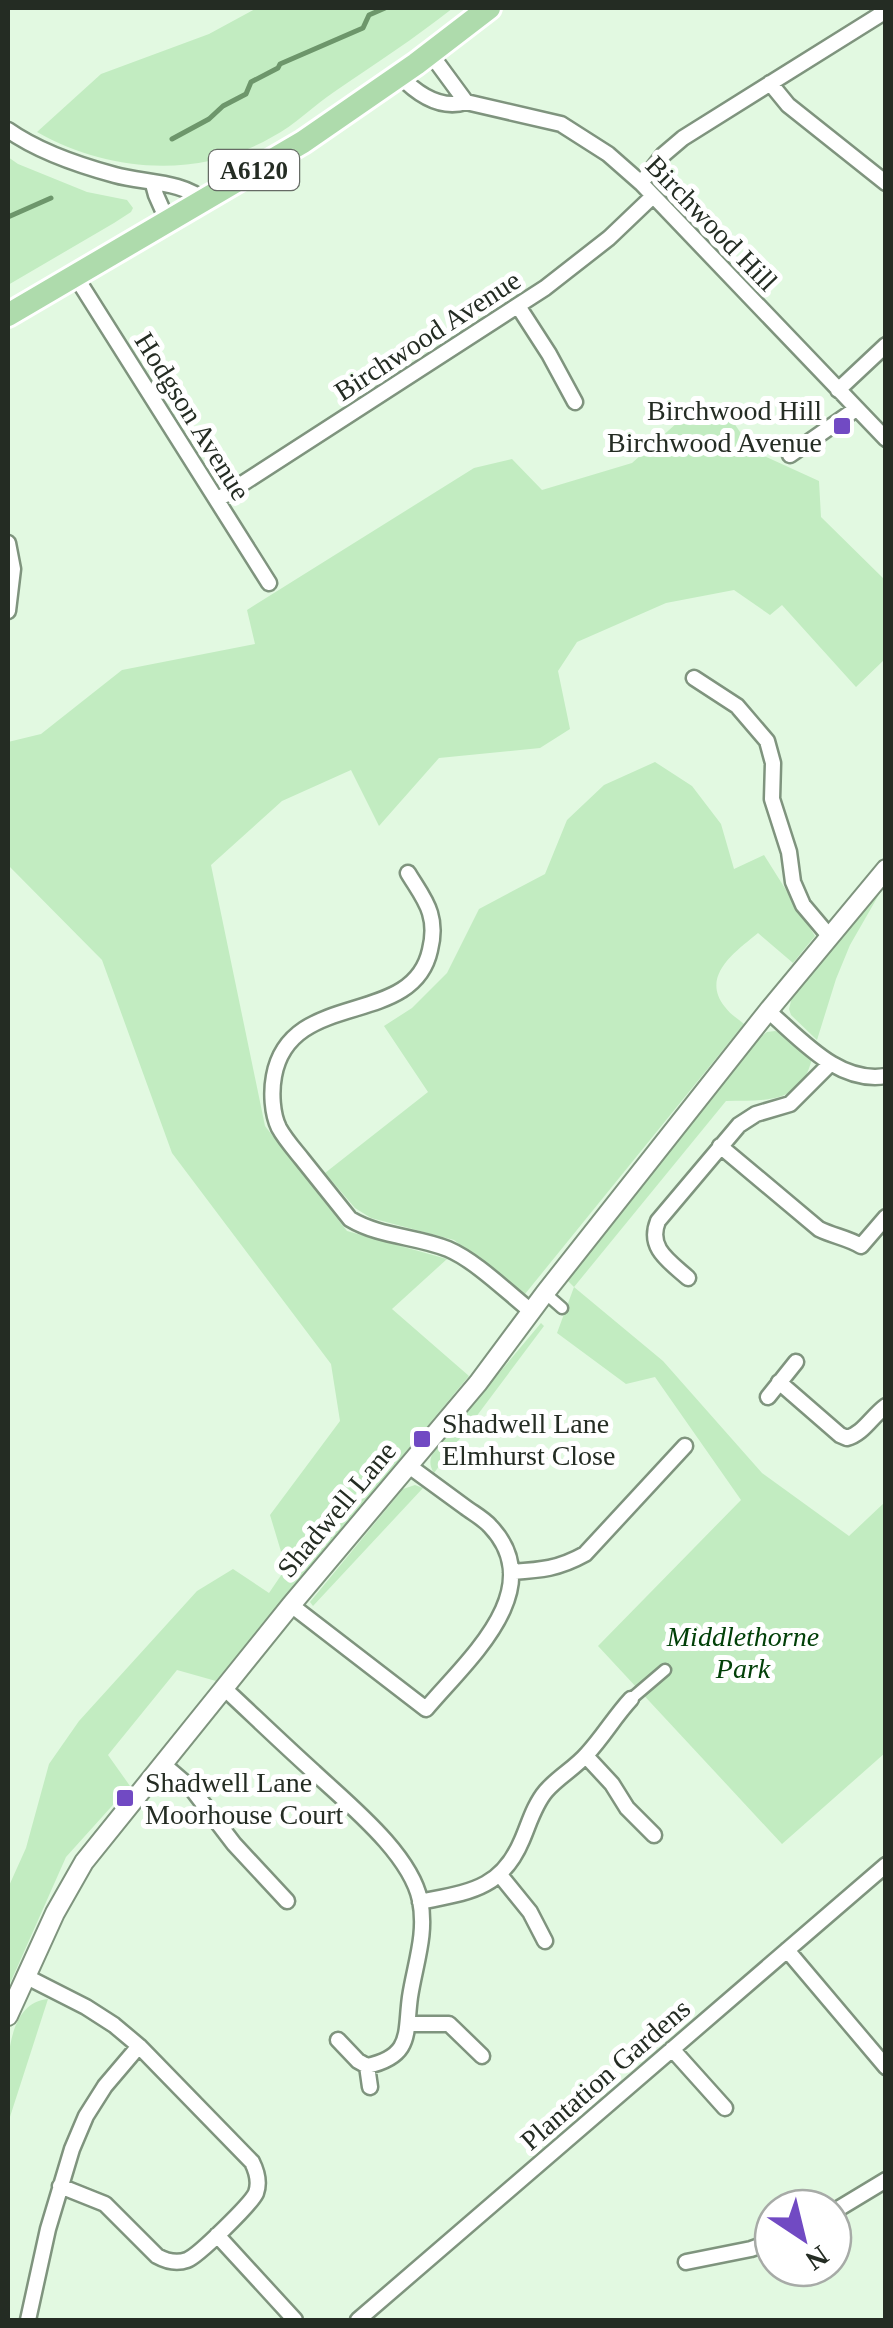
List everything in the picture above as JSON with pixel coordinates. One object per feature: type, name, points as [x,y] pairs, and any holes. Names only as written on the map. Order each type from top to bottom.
[{"type":"highway","name":"A6120","points":[[8,315],[302,142],[490,8]]},
{"type":"street","points":[[641,183],[663,155],[683,138],[885,11]]},
{"type":"street","points":[[430,54],[466,102]]},
{"type":"street","name":"Birchwood Hill","points":[[399,75],[425,97],[456,105],[466,102],[561,124],[608,154],[641,183],[886,439]]},
{"type":"street","points":[[770,83],[788,105],[886,183]]},
{"type":"street","points":[[8,130],[46,152],[115,175],[174,185],[204,200]]},
{"type":"street","points":[[153,184],[168,222]]},
{"type":"street","name":"Birchwood Avenue","points":[[217,500],[518,306],[575,266],[653,196]]},
{"type":"street","name":"Hodgson Avenue","points":[[76,277],[268,583]]},
{"type":"street","points":[[518,306],[575,402]]},
{"type":"street","points":[[838,390],[886,345]]},
{"type":"street","points":[[790,455],[856,409]]},
{"type":"street","points":[[8,543],[12,569],[8,611]]},
{"type":"street","points":[[694,678],[737,706],[767,741],[773,763],[772,799],[789,852],[793,882],[803,905],[830,937]]},
{"type":"street","name":"Shadwell Lane","points":[[8,2016],[67,1889],[84,1862],[478,1383],[768,1011],[886,869]]},
{"type":"street","points":[[408,873],[430,911],[434,935],[428,959],[402,991],[334,1014],[289,1040],[278,1058],[272,1080],[278,1126],[350,1218],[365,1228],[450,1250],[531,1311]]},
{"type":"street","points":[[768,1011],[842,1071],[886,1076]]},
{"type":"street","points":[[688,1278],[660,1254],[654,1229],[663,1214],[739,1124],[790,1104],[830,1064]]},
{"type":"street","points":[[720,1146],[832,1236],[861,1246],[886,1217]]},
{"type":"street","points":[[545,1293],[562,1308]]},
{"type":"street","points":[[768,1397],[796,1362]]},
{"type":"street","points":[[779,1382],[847,1438],[862,1431],[872,1416],[886,1406]]},
{"type":"street","points":[[511,1572],[547,1570],[585,1554],[685,1446]]},
{"type":"street","points":[[292,1605],[426,1710],[496,1626],[506,1607],[511,1572],[502,1543],[490,1525],[409,1466]]},
{"type":"street","points":[[420,1902],[485,1886],[500,1875],[512,1861],[534,1808],[545,1792],[586,1756],[616,1715],[665,1670]]},
{"type":"street","points":[[225,1689],[372,1826],[415,1884],[423,1936],[410,1993],[407,2036],[399,2050],[383,2063],[367,2066],[338,2040]]},
{"type":"street","points":[[586,1756],[654,1835]]},
{"type":"street","points":[[163,1764],[192,1788],[234,1844],[287,1901]]},
{"type":"street","name":"Plantation Gardens","points":[[360,2320],[886,1865]]},
{"type":"street","points":[[500,1875],[530,1912],[545,1941]]},
{"type":"street","points":[[787,1950],[886,2066]]},
{"type":"street","points":[[25,1976],[86,2006],[139,2046],[252,2162],[258,2182],[251,2201],[196,2255],[187,2260],[166,2261],[105,2204],[60,2186]]},
{"type":"street","points":[[409,2024],[449,2024],[482,2056]]},
{"type":"street","points":[[28,2320],[60,2186],[86,2116],[139,2046]]},
{"type":"street","points":[[672,2049],[724,2108]]},
{"type":"street","points":[[367,2066],[370,2087]]},
{"type":"street","points":[[853,2200],[886,2180]]},
{"type":"street","points":[[216,2235],[295,2320]]},
{"type":"street","points":[[686,2262],[753,2249]]},
{"type":"green space","points":[[257,8],[453,8],[280,132],[244,151],[215,160],[185,165],[124,163],[65,146],[37,132],[101,74],[209,34]]},
{"type":"green space","points":[[8,157],[87,192],[127,200],[133,208],[8,285]]},
{"type":"green space","points":[[723,407],[753,451],[819,481],[821,517],[885,580],[885,659],[856,687],[782,605],[770,615],[734,590],[666,603],[577,642],[558,671],[570,729],[540,748],[439,758],[379,826],[351,770],[282,801],[211,865],[265,1126],[347,1231],[447,1259],[392,1309],[469,1376],[216,1681],[177,1670],[108,1755],[130,1786],[66,1857],[8,1988],[8,1888],[26,1848],[49,1764],[79,1721],[197,1591],[233,1569],[269,1593],[286,1568],[270,1515],[340,1421],[331,1364],[172,1153],[102,960],[8,865],[8,742],[41,734],[122,670],[255,644],[247,610],[474,468],[512,459],[542,490],[632,463],[687,414]]},
{"type":"green space","points":[[655,762],[692,786],[721,824],[734,869],[764,855],[815,936],[793,963],[758,933],[724,966],[716,985],[718,996],[744,1024],[525,1294],[454,1240],[371,1218],[355,1208],[325,1173],[428,1092],[384,1026],[412,1008],[447,973],[479,909],[545,874],[567,820],[604,785]]},
{"type":"green space","points":[[885,884],[850,945],[817,1040],[791,1015],[792,997]]},
{"type":"green space","points":[[767,1032],[783,1033],[812,1058],[800,1084],[780,1097],[726,1101],[574,1287],[567,1280],[755,1041]]},
{"type":"green space","name":"Middlethorne Park","points":[[574,1287],[663,1361],[762,1473],[849,1536],[885,1502],[885,1753],[782,1844],[598,1646],[741,1500],[655,1377],[626,1384],[557,1333]]},
{"type":"green space","points":[[541,1323],[544,1326],[434,1473],[430,1460],[436,1448]]},
{"type":"green space","points":[[415,1485],[423,1488],[313,1606],[310,1602],[403,1489]]},
{"type":"green space","points":[[48,1999],[8,2123],[8,2069],[14,2030],[32,2004]]},
{"type":"waterway","points":[[172,139],[246,94],[251,82],[280,64],[363,28],[369,15],[385,8]]},
{"type":"waterway","points":[[8,217],[51,198]]},
{"type":"place","name":"Birchwood Hill Birchwood Avenue","points":[[842,426]]},
{"type":"place","name":"Shadwell Lane Elmhurst Close","points":[[422,1439]]},
{"type":"place","name":"Shadwell Lane Moorhouse Court","points":[[125,1798]]}]
